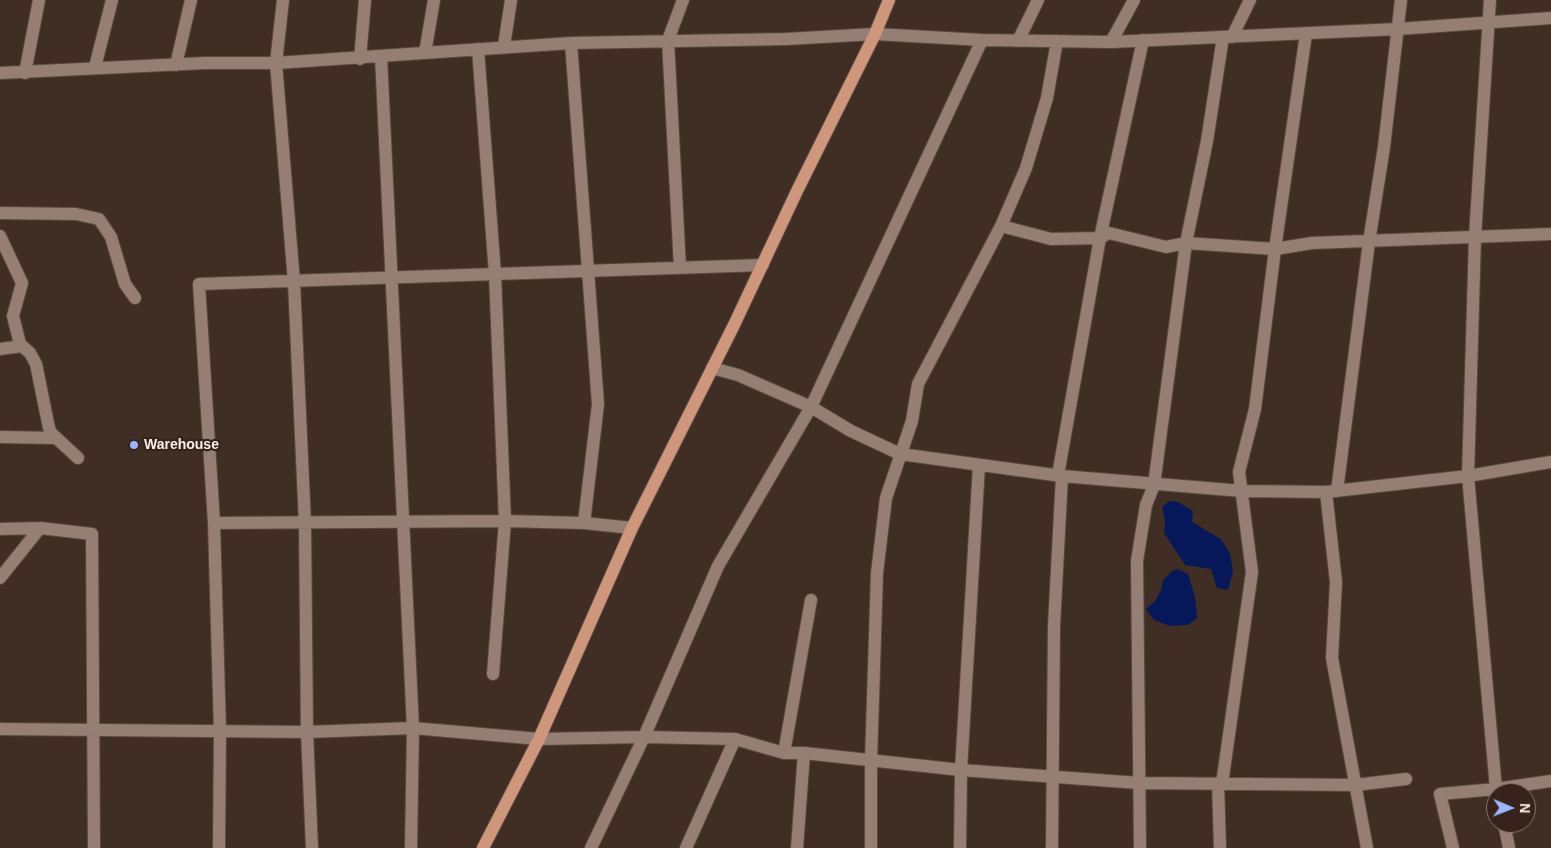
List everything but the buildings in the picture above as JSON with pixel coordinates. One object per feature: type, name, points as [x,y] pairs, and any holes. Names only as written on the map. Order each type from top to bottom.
[{"type":"main road","points":[[483,848],[539,739],[632,528],[875,34],[889,0]]},
{"type":"street","points":[[24,73],[38,0]]},
{"type":"street","points":[[95,67],[112,0]]},
{"type":"street","points":[[176,65],[191,0]]},
{"type":"street","points":[[283,0],[276,63],[294,282],[305,524],[307,732],[312,848]]},
{"type":"street","points":[[360,59],[365,0]]},
{"type":"street","points":[[425,53],[434,0]]},
{"type":"street","points":[[504,46],[511,0]]},
{"type":"street","points":[[680,268],[668,40],[683,0]]},
{"type":"street","points":[[1018,41],[1038,0]]},
{"type":"street","points":[[1111,42],[1134,0]]},
{"type":"street","points":[[1140,848],[1137,561],[1146,505],[1154,485],[1186,243],[1227,37],[1250,0]]},
{"type":"street","points":[[1367,848],[1332,658],[1336,582],[1331,492],[1384,147],[1401,0]]},
{"type":"street","points":[[1490,0],[1475,236],[1468,476],[1495,783]]},
{"type":"street","points":[[0,73],[24,73],[95,67],[360,59],[504,46],[571,43],[786,39],[875,34],[982,40],[1111,42],[1398,29],[1551,18]]},
{"type":"street","points":[[1220,848],[1220,784],[1252,572],[1239,472],[1255,409],[1274,249],[1306,34]]},
{"type":"street","points":[[591,848],[644,736],[718,566],[811,407],[982,40]]},
{"type":"street","points":[[1052,848],[1051,777],[1054,626],[1060,476],[1100,238],[1143,40]]},
{"type":"street","points":[[871,848],[871,761],[877,573],[886,498],[912,421],[918,384],[1001,226],[1026,168],[1047,98],[1057,41]]},
{"type":"street","points":[[571,43],[598,404],[584,523]]},
{"type":"street","points":[[478,49],[495,274],[505,521],[493,674]]},
{"type":"street","points":[[381,56],[390,277],[405,523],[413,728],[411,848]]},
{"type":"street","points":[[0,213],[76,214],[99,220],[111,238],[125,284],[135,298]]},
{"type":"street","points":[[1001,226],[1051,239],[1100,238],[1109,234],[1166,247],[1186,243],[1274,249],[1312,242],[1369,242],[1551,234]]},
{"type":"street","points":[[0,236],[6,260],[22,283],[13,316],[22,346],[36,364],[48,428],[78,458]]},
{"type":"street","points":[[219,848],[220,731],[214,523],[199,284],[762,265]]},
{"type":"street","points":[[0,349],[22,346]]},
{"type":"street","points":[[712,368],[738,376],[811,407],[851,431],[900,454],[1060,476],[1242,491],[1331,492],[1468,476],[1551,462]]},
{"type":"street","points":[[0,437],[56,438]]},
{"type":"street","points":[[960,848],[960,770],[979,465]]},
{"type":"street","points":[[214,523],[305,524],[505,521],[584,523],[632,528]]},
{"type":"street","points":[[0,529],[40,528],[92,534],[94,848]]},
{"type":"street","points":[[0,578],[40,528]]},
{"type":"street","points":[[784,753],[811,600]]},
{"type":"street","points":[[0,729],[307,732],[413,728],[539,739],[644,736],[735,738],[784,753],[804,753],[960,770],[1139,783],[1355,785],[1406,779]]},
{"type":"street","points":[[686,848],[735,738]]},
{"type":"street","points":[[797,848],[804,753]]},
{"type":"street","points":[[1536,784],[1551,781]]},
{"type":"street","points":[[1453,848],[1440,794],[1486,792]]},
{"type":"street","points":[[1506,833],[1509,848]]},
{"type":"shaded area","points":[[1169,501],[1178,502],[1193,511],[1192,522],[1221,539],[1230,553],[1233,572],[1228,590],[1217,588],[1211,569],[1185,565],[1164,533],[1165,521],[1162,507]]},
{"type":"shaded area","points":[[1178,569],[1188,574],[1195,597],[1197,618],[1188,625],[1170,626],[1154,620],[1146,609],[1155,601],[1161,590],[1163,580],[1172,571]]},
{"type":"place","name":"Warehouse","points":[[134,445]]}]
